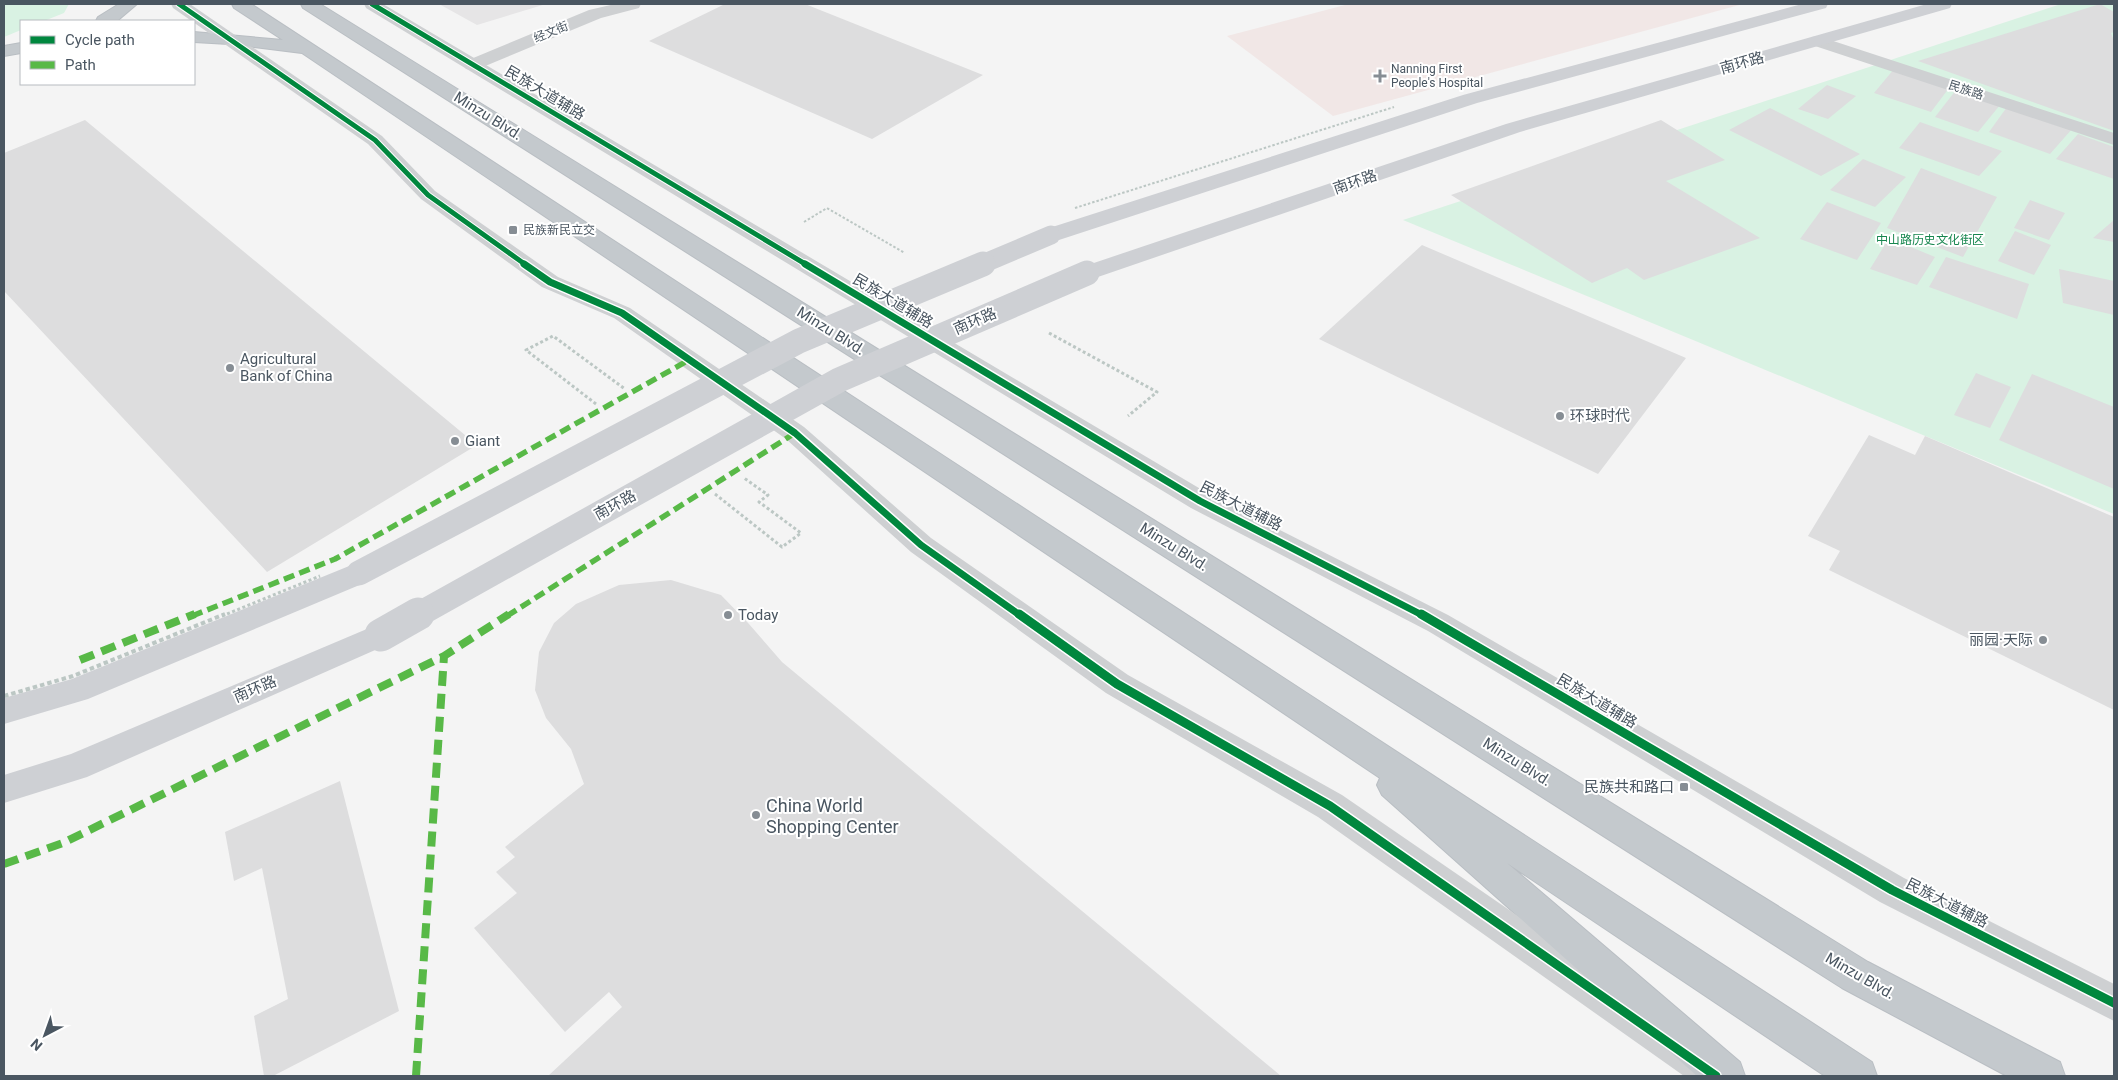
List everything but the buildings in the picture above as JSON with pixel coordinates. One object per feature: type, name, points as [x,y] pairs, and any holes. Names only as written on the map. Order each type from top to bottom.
[{"type":"highway","points":[[106,20],[116,15],[129,4]]},
{"type":"highway","points":[[240,4],[1858,1076]]},
{"type":"highway","name":"Minzu Blvd.","points":[[309,4],[1854,974],[2046,1076]]},
{"type":"highway","points":[[195,37],[229,39],[309,49]]},
{"type":"highway","points":[[4,51],[20,48]]},
{"type":"highway","points":[[1311,713],[1726,1076]]},
{"type":"main road","points":[[4,711],[77,690],[359,573],[799,341],[1051,235],[1470,99],[1820,4]]},
{"type":"main road","name":"南环路","points":[[4,789],[76,767],[381,634],[839,380],[1087,273],[1513,128],[1944,4]]},
{"type":"street","points":[[179,4],[375,140],[428,196],[550,282],[622,313],[795,433],[921,545],[1117,684],[1330,806],[1716,1076]]},
{"type":"street","name":"民族大道辅路","points":[[372,4],[1200,501],[1438,623],[1892,890],[2114,1003]]},
{"type":"street","name":"经文街","points":[[472,65],[595,14],[633,4]]},
{"type":"street","name":"民族路","points":[[1818,41],[2114,139]]},
{"type":"path","points":[[828,208],[911,256]]},
{"type":"path","points":[[1048,333],[1157,392]]},
{"type":"path","points":[[526,350],[596,404]]},
{"type":"path","points":[[714,494],[782,547],[801,533],[759,502]]},
{"type":"shaded area","points":[[439,4],[546,4],[477,25]]},
{"type":"shaded area","name":"Nanning First People's Hospital","points":[[1343,4],[1743,4],[1333,116],[1227,36],[1345,5]]},
{"type":"green space","points":[[4,4],[69,4],[64,13],[46,20],[20,20],[20,30],[4,37]]},
{"type":"green space","name":"中山路历史文化街区","points":[[2061,4],[2114,4],[2114,514],[1403,220]]},
{"type":"marked path","points":[[80,660],[335,559],[689,360]]},
{"type":"marked path","points":[[4,864],[63,843],[444,656],[795,433]]},
{"type":"marked path","points":[[416,1076],[444,656]]},
{"type":"cycle path","points":[[179,4],[375,140],[428,195],[550,282],[622,313],[795,433],[921,545],[1117,684],[1330,806],[1716,1076]]},
{"type":"cycle path","points":[[372,4],[1200,501],[1438,623],[1892,890],[2114,1003]]},
{"type":"place","name":"Nanning First People's Hospital","points":[[1380,76]]},
{"type":"place","name":"民族新民立交","points":[[513,230]]},
{"type":"place","name":"Agricultural Bank of China","points":[[230,368]]},
{"type":"place","name":"环球时代","points":[[1560,416]]},
{"type":"place","name":"Giant","points":[[455,441]]},
{"type":"place","name":"Today","points":[[728,615]]},
{"type":"place","name":"丽园·天际","points":[[2043,640]]},
{"type":"place","name":"民族共和路口","points":[[1684,787]]},
{"type":"place","name":"China World Shopping Center","points":[[756,815]]}]
